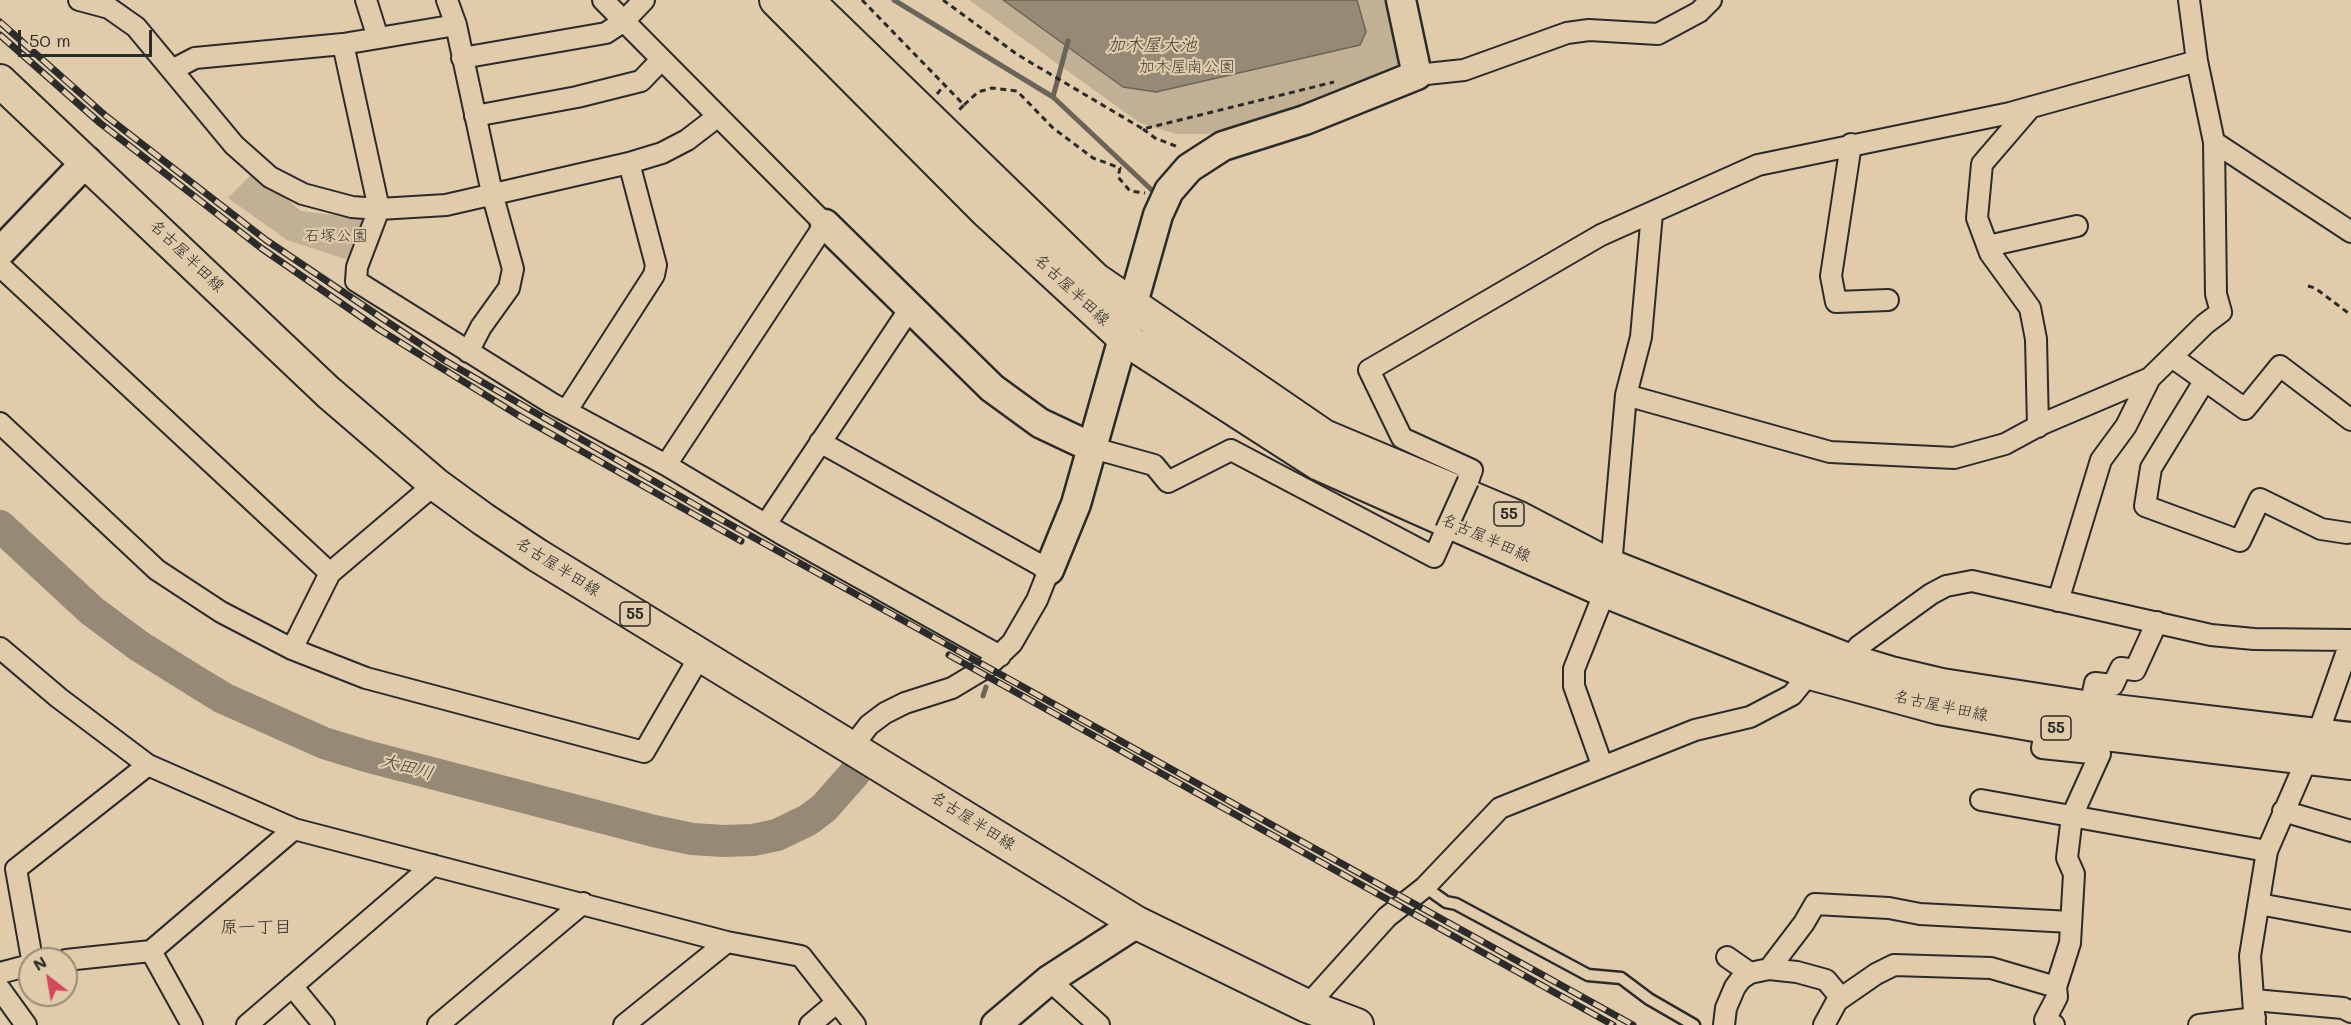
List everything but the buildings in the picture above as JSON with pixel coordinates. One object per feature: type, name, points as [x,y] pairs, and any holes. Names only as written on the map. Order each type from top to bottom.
[{"type":"main road","name":"名古屋半田線","points":[[776,0],[986,211],[1125,339],[1319,464],[1608,578],[1848,660],[1942,685],[2312,747],[2351,763]]},
{"type":"main road","name":"名古屋半田線","points":[[807,0],[1095,279],[1131,306],[1324,436],[1517,517],[1608,578],[1810,673],[1939,708],[2046,727],[2312,747],[2351,739]]},
{"type":"main road","name":"名古屋半田線","points":[[0,81],[87,161],[328,392],[435,484],[537,555],[1137,922],[1307,1006],[1357,1025]]},
{"type":"street","points":[[79,0],[109,8],[136,27],[234,145],[270,177],[324,202],[379,209],[446,205],[629,163],[662,153],[687,140],[717,117]]},
{"type":"street","points":[[366,0],[378,38]]},
{"type":"street","points":[[447,0],[456,25],[492,193],[513,277],[468,352]]},
{"type":"street","points":[[603,0],[825,224],[992,388],[1018,408],[1057,433],[1092,448],[1154,465],[1168,482],[1231,450],[1434,557],[1472,470],[1402,438],[1369,370],[1601,236],[1706,186],[1758,165],[1851,144],[1942,128],[2031,107],[2197,61]]},
{"type":"street","points":[[462,58],[606,33],[624,21],[644,0]]},
{"type":"street","points":[[1401,0],[1417,75]]},
{"type":"street","points":[[852,747],[868,725],[885,713],[905,703],[952,688],[987,667],[1000,656],[1023,626],[1065,537],[1125,339],[1131,306],[1163,202],[1189,168],[1223,146],[1305,120],[1417,75],[1464,70],[1567,33],[1589,30],[1658,34],[1699,12],[1711,0]]},
{"type":"street","points":[[2058,601],[2101,460],[2126,426],[2150,378],[2205,324],[2221,312],[2217,294],[2214,142],[2197,61],[2189,0]]},
{"type":"street","points":[[172,70],[195,57],[343,44],[456,25]]},
{"type":"street","points":[[343,44],[379,209],[357,267],[356,281],[551,404],[567,410],[666,465],[1000,656]]},
{"type":"street","points":[[475,116],[577,97],[641,81],[661,60]]},
{"type":"street","points":[[2031,107],[1982,164],[1977,218],[1988,246],[2030,308],[2036,339],[2038,426]]},
{"type":"street","points":[[2214,142],[2351,232]]},
{"type":"street","points":[[1851,144],[1831,276],[1836,302],[1888,300]]},
{"type":"street","points":[[0,252],[87,161]]},
{"type":"street","points":[[567,410],[654,275],[656,265],[629,163]]},
{"type":"street","points":[[1602,765],[1574,686],[1574,669],[1608,578],[1626,395],[1641,337],[1652,213]]},
{"type":"street","points":[[666,465],[825,224]]},
{"type":"street","points":[[1988,246],[2077,226]]},
{"type":"street","points":[[0,266],[330,573]]},
{"type":"street","points":[[766,524],[911,307]]},
{"type":"street","points":[[2172,357],[2245,409],[2280,366],[2351,420]]},
{"type":"street","points":[[1626,395],[1830,452],[1954,458],[2005,444],[2038,426],[2150,378]]},
{"type":"street","points":[[2205,380],[2151,468],[2145,506],[2240,541],[2260,499],[2321,529],[2350,533]]},
{"type":"street","points":[[0,423],[157,570],[221,612],[292,649],[366,678],[644,752],[701,654]]},
{"type":"street","points":[[820,442],[1049,570]]},
{"type":"street","points":[[292,649],[330,573],[435,484]]},
{"type":"street","points":[[1848,660],[1860,646],[1946,586],[1972,581],[2211,635],[2351,640],[2312,747],[2267,850],[2250,956],[2255,1014]]},
{"type":"street","points":[[2090,708],[2095,683],[2113,685],[2121,668],[2135,670],[2157,622]]},
{"type":"street","points":[[0,648],[59,698],[148,765],[294,830],[727,942],[801,956],[855,1025]]},
{"type":"street","points":[[1307,1006],[1387,917],[1425,887],[1489,816],[1500,808],[1602,765],[1695,730],[1750,717],[1792,694],[1810,673]]},
{"type":"street","points":[[2046,727],[2042,748],[2100,754],[2072,816],[2067,858],[2074,874],[2070,944],[2056,987],[2057,997],[2045,1020],[2054,1025]]},
{"type":"street","points":[[30,947],[16,869],[148,765]]},
{"type":"street","points":[[1981,800],[2267,850]]},
{"type":"street","points":[[2283,811],[2351,831]]},
{"type":"street","points":[[78,959],[151,951],[294,830]]},
{"type":"street","points":[[247,1025],[433,865]]},
{"type":"street","points":[[438,1025],[583,903]]},
{"type":"street","points":[[1724,1025],[1726,1008],[1741,979],[1760,971],[1804,923],[1815,904],[1889,908],[1920,914],[2071,922]]},
{"type":"street","points":[[2259,904],[2351,921]]},
{"type":"street","points":[[996,1025],[1048,980],[1137,922]]},
{"type":"street","points":[[624,1025],[727,942]]},
{"type":"street","points":[[151,951],[192,1025]]},
{"type":"street","points":[[1727,957],[1760,971],[1797,972],[1826,980],[1840,998]]},
{"type":"street","points":[[1824,1025],[1840,998],[1894,965],[1991,968],[2056,987]]},
{"type":"street","points":[[0,973],[18,968]]},
{"type":"street","points":[[1048,980],[1099,1025]]},
{"type":"street","points":[[292,986],[324,1025]]},
{"type":"street","points":[[0,989],[26,1025]]},
{"type":"street","points":[[810,1025],[836,1003]]},
{"type":"street","points":[[2199,1025],[2255,1014],[2343,1008],[2351,1012]]},
{"type":"lane","points":[[1425,887],[1446,902],[1456,904],[1588,975],[1622,978],[1649,999],[1695,1025]]},
{"type":"path","points":[[862,0],[964,105]]},
{"type":"path","points":[[943,0],[1018,55],[1155,138],[1182,149]]},
{"type":"path","points":[[1143,129],[1339,81]]},
{"type":"path","points":[[952,117],[978,92],[992,88],[1017,91],[1053,128],[1093,158],[1120,168],[1118,177],[1130,190],[1152,194]]},
{"type":"path","points":[[2308,286],[2315,288],[2351,315]]},
{"type":"green space","name":"加木屋南公園","points":[[969,0],[1394,0],[1406,54],[1398,73],[1218,134],[1176,134],[1140,123]]},
{"type":"green space","name":"石塚公園","points":[[254,172],[301,211],[371,220],[351,261],[287,240],[228,198]]},
{"type":"water","name":"加木屋大池","points":[[1003,0],[1357,0],[1366,32],[1360,45],[1156,92],[1123,87]]},
{"type":"waterway","points":[[894,0],[1053,97],[1156,194]]},
{"type":"waterway","points":[[1053,97],[1068,41]]},
{"type":"waterway","name":"大田川","points":[[0,526],[92,611],[139,646],[223,698],[324,743],[366,756],[654,831],[692,839],[724,841],[753,840],[777,835],[808,820],[824,808],[854,774]]},
{"type":"waterway","points":[[983,696],[986,687]]},
{"type":"waterway","name":"大田川","points":[[854,774],[859,769]]},
{"type":"railway","points":[[0,22],[106,116],[266,240],[444,360],[704,510],[1633,1025]]},
{"type":"railway","points":[[0,35],[100,123],[261,248],[380,330],[521,417],[741,541]]},
{"type":"railway","points":[[949,655],[1613,1025]]},
{"type":"district","name":"原一丁目","points":[[256,927]]}]
